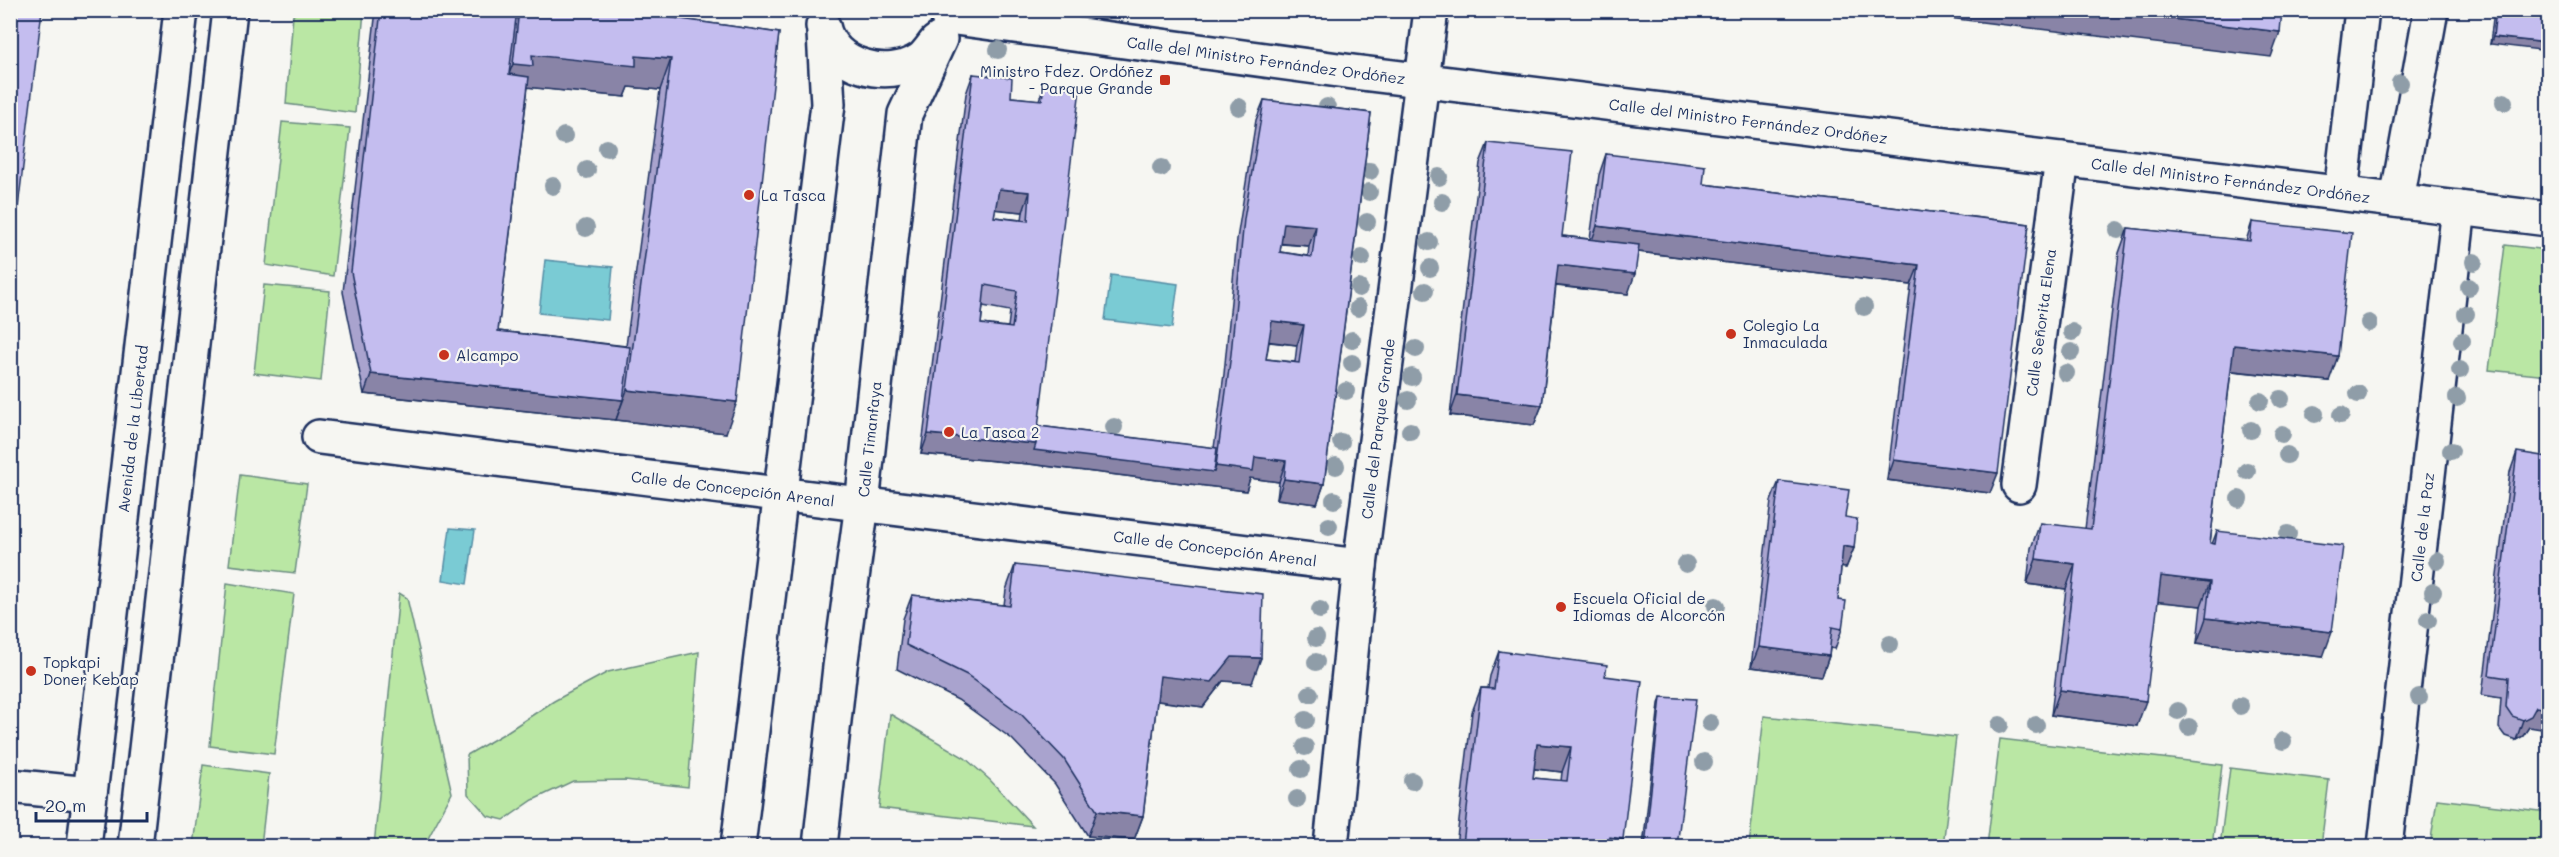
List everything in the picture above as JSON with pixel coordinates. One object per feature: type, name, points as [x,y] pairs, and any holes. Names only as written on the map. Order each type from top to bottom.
[{"type":"street","name":"Avenida de la Libertad","points":[[84,846],[181,10]]},
{"type":"street","points":[[135,846],[230,10]]},
{"type":"street","name":"Calle del Parque Grande","points":[[1331,846],[1360,566],[1431,10]]},
{"type":"street","points":[[2331,192],[2346,10]]},
{"type":"street","points":[[2331,192],[2362,10]]},
{"type":"street","points":[[2397,200],[2431,10]]},
{"type":"street","points":[[822,22],[841,56],[866,69],[894,70],[920,60],[945,22]]},
{"type":"street","points":[[738,846],[828,104],[822,22]]},
{"type":"street","name":"Calle del Ministro Fernández Ordóñez","points":[[945,22],[2548,219]]},
{"type":"street","name":"Calle Timanfaya","points":[[820,846],[840,667],[862,504],[905,114],[945,22]]},
{"type":"street","name":"Calle Señorita Elena","points":[[2019,485],[2062,159]]},
{"type":"street","name":"Calle de la Paz","points":[[2385,846],[2459,208]]},
{"type":"street","name":"Calle de Concepción Arenal","points":[[319,438],[1360,566]]},
{"type":"street","points":[[10,786],[89,794]]},
{"type":"green space","points":[[302,10],[364,11],[355,113],[286,104],[293,15]]},
{"type":"green space","points":[[282,122],[350,128],[333,276],[266,265]]},
{"type":"green space","points":[[2505,245],[2548,250],[2548,376],[2489,370]]},
{"type":"green space","points":[[264,285],[330,291],[321,381],[254,373]]},
{"type":"green space","points":[[240,475],[307,484],[295,573],[229,565]]},
{"type":"green space","points":[[227,583],[294,594],[274,754],[210,746]]},
{"type":"green space","points":[[399,593],[407,598],[452,793],[424,846],[374,846]]},
{"type":"green space","points":[[699,652],[688,787],[625,780],[573,781],[533,800],[504,820],[488,816],[468,794],[467,755],[554,701],[608,672]]},
{"type":"green space","points":[[890,714],[965,758],[990,780],[1033,826],[879,808]]},
{"type":"green space","points":[[1764,716],[1956,737],[1943,846],[1749,846]]},
{"type":"green space","points":[[2000,739],[2222,765],[2212,846],[1987,846]]},
{"type":"green space","points":[[203,765],[269,774],[261,846],[193,846]]},
{"type":"green space","points":[[2230,768],[2329,780],[2321,846],[2220,846]]},
{"type":"green space","points":[[2437,799],[2548,812],[2548,846],[2430,846]]},
{"type":"water","points":[[545,260],[613,267],[608,320],[539,313]]},
{"type":"water","points":[[1111,275],[1178,284],[1172,328],[1105,320]]},
{"type":"water","points":[[450,528],[475,530],[467,584],[443,580]]},
{"type":"building","points":[[10,10],[42,10],[10,273]]},
{"type":"building","points":[[381,10],[517,10],[509,74],[529,77],[498,331],[630,347],[623,400],[371,374],[351,272]]},
{"type":"building","points":[[519,10],[617,10],[779,33],[737,402],[627,390],[671,59],[636,56],[636,66],[532,55],[533,66],[513,64]]},
{"type":"building","points":[[2099,10],[2282,10],[2280,32]]},
{"type":"building","points":[[2496,10],[2548,10],[2548,43],[2493,37]]},
{"type":"building","points":[[973,74],[1012,78],[1011,97],[1042,100],[1044,85],[1080,89],[1036,444],[928,434]],"holes":[[[999,189],[1030,192],[1028,221],[994,217]],[[985,285],[1017,291],[1012,328],[981,324]]]},
{"type":"building","points":[[1264,100],[1371,113],[1324,484],[1284,479],[1286,461],[1255,457],[1253,471],[1216,466],[1231,354],[1244,219]],"holes":[[[1284,223],[1316,226],[1312,257],[1280,252]],[[1272,321],[1304,325],[1299,363],[1266,359]]]},
{"type":"building","points":[[1488,143],[1572,152],[1562,236],[1639,245],[1635,274],[1558,265],[1542,405],[1457,395]]},
{"type":"building","points":[[1606,154],[1705,166],[1703,184],[2029,224],[1998,473],[1894,460],[1919,265],[1597,226]]},
{"type":"building","points":[[2252,222],[2352,233],[2338,356],[2234,345],[2210,543],[2215,544],[2217,531],[2343,546],[2332,632],[2206,618],[2210,582],[2161,576],[2146,701],[2060,690],[2075,564],[2036,559],[2040,523],[2091,529],[2128,228],[2250,241]]},
{"type":"building","points":[[1038,426],[1217,448],[1214,472],[1034,450]]},
{"type":"building","points":[[2517,452],[2548,457],[2548,709],[2536,707],[2531,716],[2523,720],[2512,716],[2506,707],[2508,678],[2489,675]]},
{"type":"building","points":[[1779,481],[1849,490],[1845,517],[1857,519],[1854,548],[1843,546],[1838,600],[1846,601],[1842,629],[1832,627],[1829,656],[1759,647]]},
{"type":"building","points":[[1015,565],[1263,594],[1261,658],[1232,657],[1212,682],[1160,676],[1143,816],[1097,811],[1064,759],[1021,714],[967,675],[906,645],[912,595],[1010,606]]},
{"type":"building","points":[[1499,651],[1607,665],[1605,676],[1642,681],[1623,839],[1610,837],[1609,846],[1463,844],[1481,688],[1494,689]],"holes":[[[1537,744],[1571,747],[1567,781],[1533,778]]]},
{"type":"building","points":[[1661,697],[1696,699],[1677,846],[1645,846]]},
{"type":"place","name":"Ministro Fdez. Ordóñez - Parque Grande","points":[[1165,80]]},
{"type":"place","name":"La Tasca","points":[[749,195]]},
{"type":"place","name":"Colegio La Inmaculada","points":[[1731,334]]},
{"type":"place","name":"Alcampo","points":[[444,355]]},
{"type":"place","name":"La Tasca 2","points":[[949,432]]},
{"type":"place","name":"Escuela Oficial de Idiomas de Alcorcón","points":[[1561,607]]},
{"type":"place","name":"Topkapi Doner Kebap","points":[[31,671]]}]
